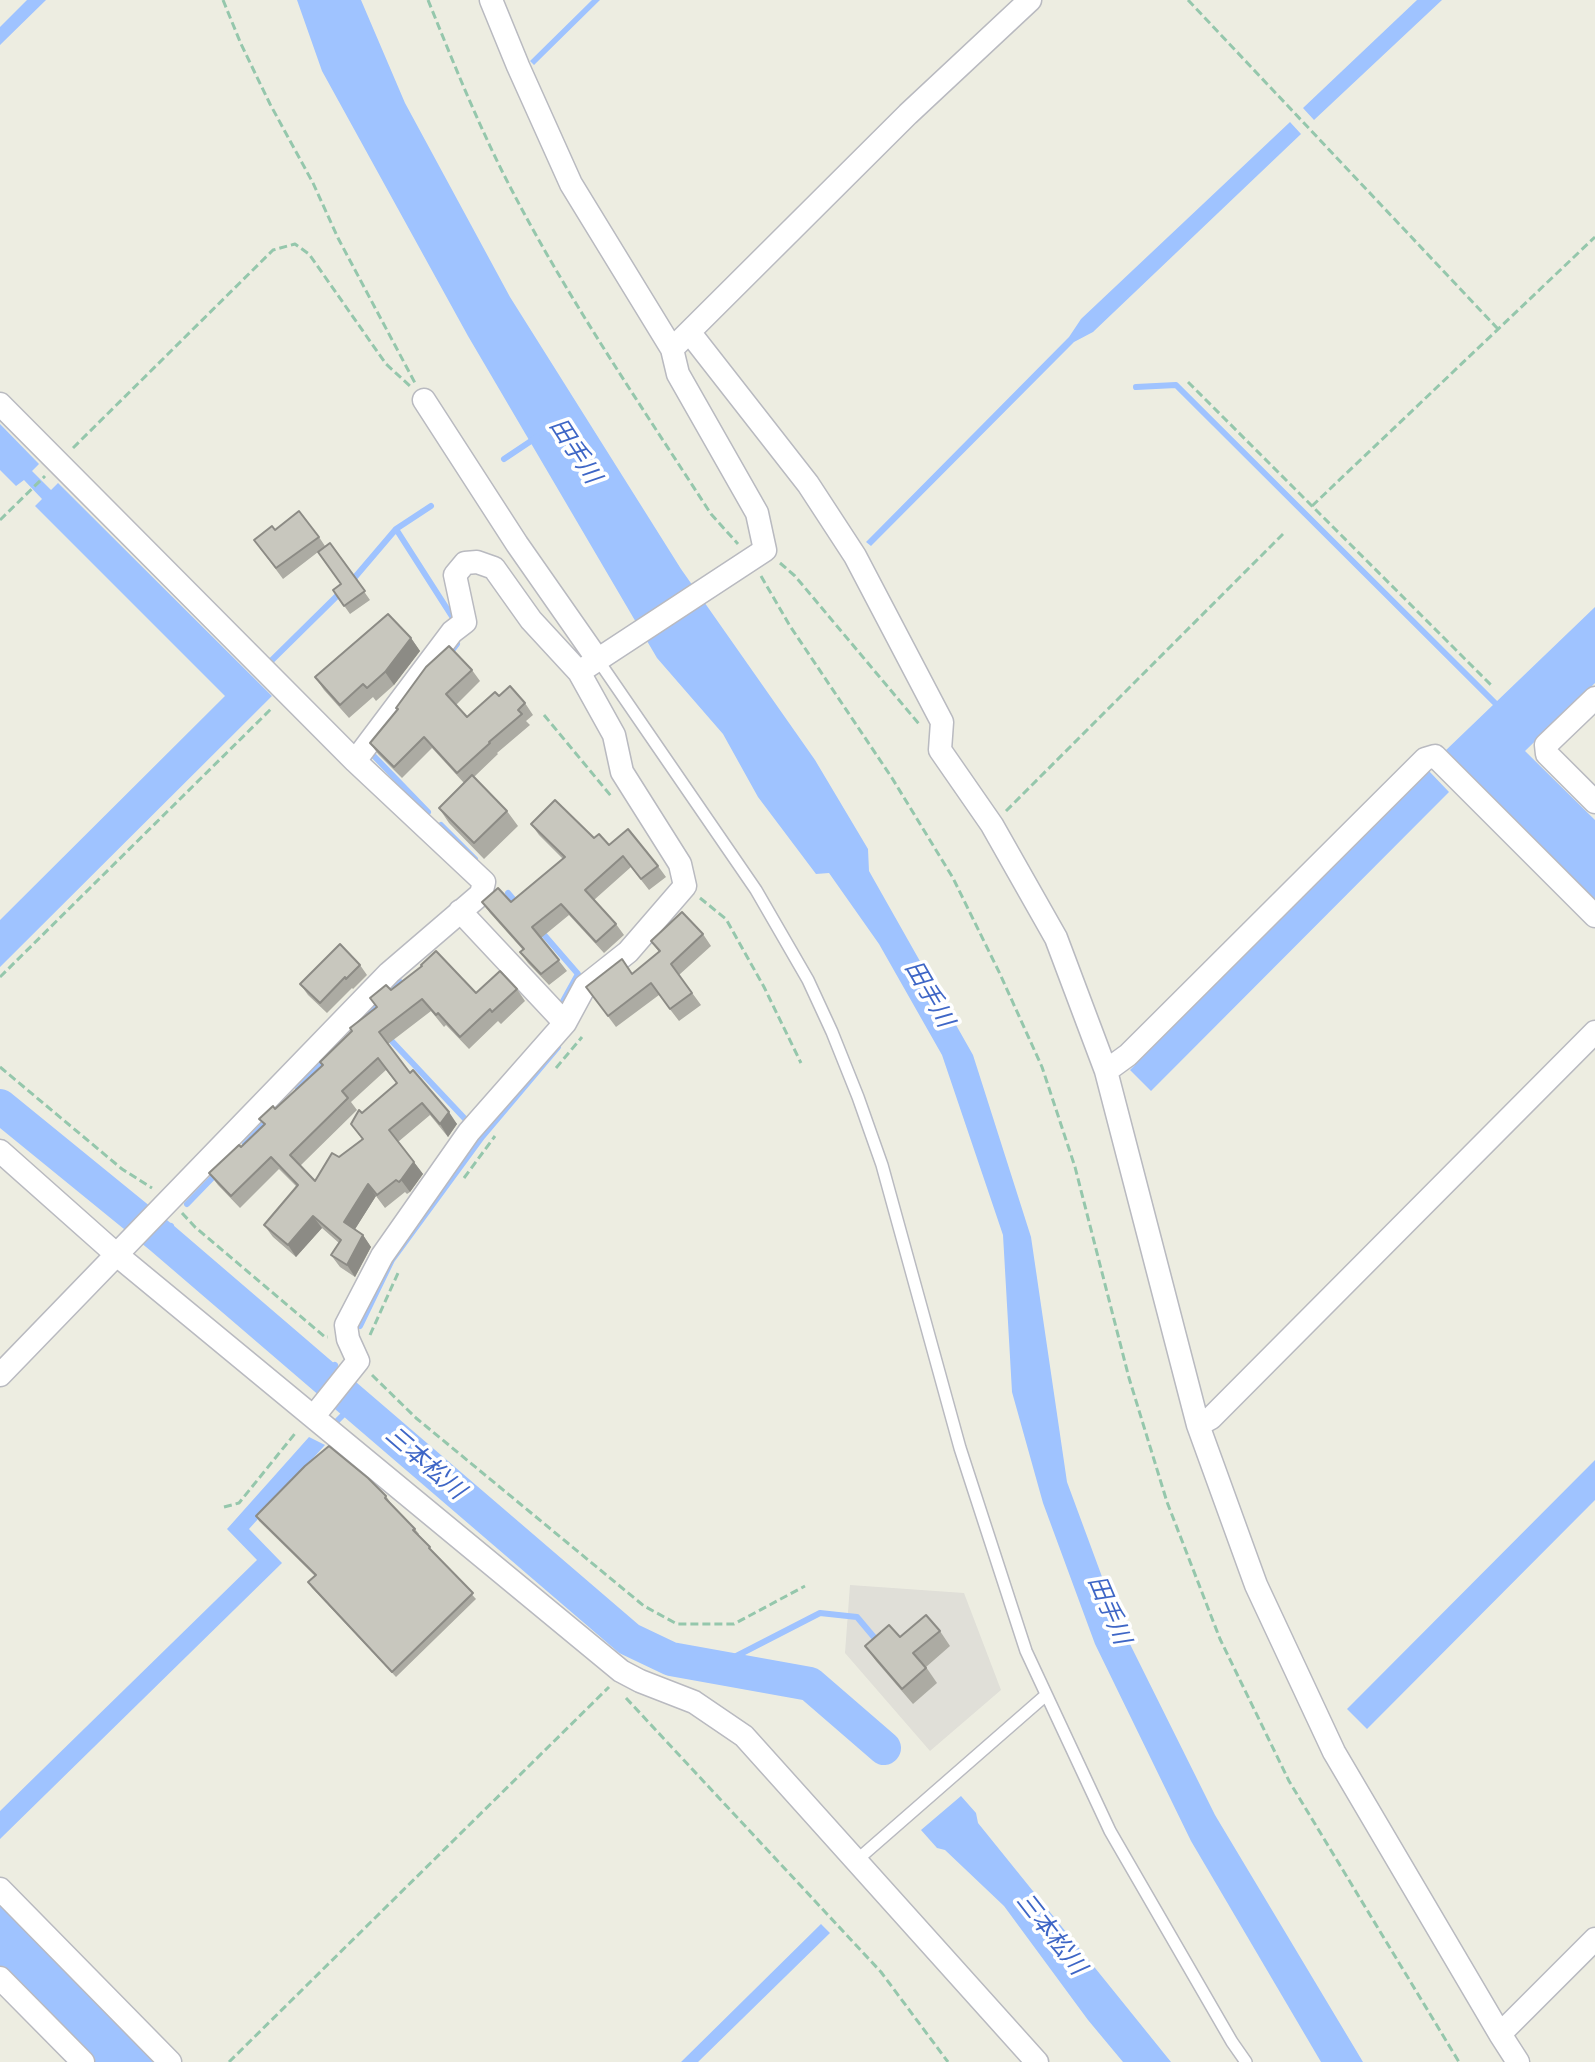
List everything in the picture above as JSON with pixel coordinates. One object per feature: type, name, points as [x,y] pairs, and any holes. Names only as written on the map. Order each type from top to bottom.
[{"type":"street","points":[[491,0],[571,184],[672,349],[678,374],[757,513],[751,560],[595,662]]},
{"type":"street","points":[[672,349],[908,114],[1030,0]]},
{"type":"street","points":[[690,333],[808,484],[855,556],[942,722],[940,750],[992,825],[1056,938],[1106,1071],[1198,1425],[1256,1585],[1334,1752],[1518,2062]]},
{"type":"street","points":[[314,1416],[358,1361],[348,1339],[346,1325],[382,1256],[469,1132],[565,1023],[585,986],[628,952],[685,886],[680,864],[622,772],[595,662],[424,400]]},
{"type":"street","points":[[0,404],[50,471],[484,882],[481,894],[389,973],[0,1375]]},
{"type":"street","points":[[355,761],[452,632],[465,622],[455,575],[465,563],[477,562],[494,568],[531,620],[595,662]]},
{"type":"street","points":[[1595,698],[1546,745],[1547,754],[1595,802]]},
{"type":"street","points":[[1106,1071],[1128,1055],[1425,759],[1435,756],[1595,916]]},
{"type":"street","points":[[460,911],[565,1023]]},
{"type":"street","points":[[1198,1425],[1211,1418],[1595,1032]]},
{"type":"street","points":[[0,1151],[618,1676],[694,1702],[744,1736],[1037,2062]]},
{"type":"street","points":[[0,1889],[170,2062]]},
{"type":"street","points":[[1500,2034],[1595,1939]]},
{"type":"street","points":[[0,1978],[83,2062]]},
{"type":"lane","points":[[595,662],[756,890],[808,980],[832,1032],[882,1165],[960,1448],[1026,1651],[1110,1831],[1246,2062]]},
{"type":"lane","points":[[857,1860],[1046,1695]]},
{"type":"path","points":[[223,0],[270,104],[424,400]]},
{"type":"path","points":[[428,0],[501,169],[573,299],[711,514],[751,560],[790,626],[892,778],[953,878],[1042,1067],[1075,1167],[1129,1378],[1167,1502],[1220,1639],[1289,1781],[1459,2062]]},
{"type":"path","points":[[1188,0],[1498,329]]},
{"type":"path","points":[[1312,506],[1595,237]]},
{"type":"path","points":[[0,520],[273,250],[295,244],[309,254],[386,364],[424,400]]},
{"type":"path","points":[[1188,382],[1491,685]]},
{"type":"path","points":[[992,825],[1283,534]]},
{"type":"path","points":[[751,560],[795,576],[940,750]]},
{"type":"path","points":[[0,977],[287,693]]},
{"type":"path","points":[[552,1072],[581,1039],[583,1028],[565,1023]]},
{"type":"path","points":[[458,1186],[504,1126]]},
{"type":"path","points":[[398,1274],[358,1361],[416,1418],[644,1606],[677,1624],[734,1624],[805,1586]]},
{"type":"path","points":[[224,1507],[239,1503],[300,1428],[314,1416]]},
{"type":"path","points":[[229,2062],[618,1676],[626,1698],[881,1972],[948,2062]]},
{"type":"shaded area","points":[[850,1585],[964,1593],[1001,1690],[930,1751],[845,1653]]},
{"type":"water","points":[[27,0],[46,0],[0,45],[0,27]]},
{"type":"water","name":"田手川","points":[[297,0],[361,0],[405,103],[510,297],[681,569],[815,760],[868,849],[869,871],[973,1055],[1031,1237],[1067,1482],[1118,1620],[1215,1815],[1363,2062],[1321,2062],[1191,1841],[1095,1644],[1043,1503],[1012,1392],[1003,1235],[942,1055],[879,944],[829,873],[816,874],[758,797],[723,734],[657,658],[468,336],[322,71]]},
{"type":"water","points":[[592,0],[600,0],[534,65],[530,61]]},
{"type":"water","points":[[1417,0],[1442,0],[1314,120],[1303,108]]},
{"type":"water","points":[[1290,122],[1301,134],[1093,332],[1074,342],[871,546],[866,542],[1069,337],[1081,319]]},
{"type":"water","points":[[0,424],[39,464],[32,471],[51,490],[58,483],[272,696],[0,967],[0,920],[225,696],[35,506],[42,499],[24,480],[16,486],[0,470]]},
{"type":"water","points":[[1595,607],[1595,683],[1525,751],[1595,820],[1595,903],[1444,752]]},
{"type":"water","points":[[1428,770],[1449,792],[1151,1091],[1130,1070]]},
{"type":"water","points":[[309,1437],[325,1445],[249,1529],[282,1563],[0,1839],[0,1811],[257,1560],[227,1529]]},
{"type":"water","points":[[1595,1460],[1595,1500],[1367,1729],[1347,1709]]},
{"type":"water","points":[[961,1796],[976,1813],[978,1823],[1171,2062],[1123,2062],[1004,1906],[945,1850],[937,1848],[921,1830]]},
{"type":"water","points":[[0,1904],[155,2062],[95,2062],[0,1966]]},
{"type":"water","points":[[821,1924],[830,1933],[698,2062],[681,2062]]},
{"type":"building","points":[[299,511],[319,537],[276,568],[254,540],[272,526],[275,530]]},
{"type":"building","points":[[330,543],[365,591],[344,606],[333,590],[341,584],[318,552]]},
{"type":"building","points":[[388,614],[411,638],[385,672],[367,688],[363,684],[340,705],[315,677]]},
{"type":"building","points":[[449,646],[472,670],[446,694],[467,717],[495,692],[499,696],[510,686],[525,703],[518,710],[522,714],[457,773],[424,737],[394,767],[370,743],[426,667]]},
{"type":"building","points":[[472,775],[507,811],[474,843],[439,808]]},
{"type":"building","points":[[555,800],[594,838],[599,834],[609,845],[628,829],[658,866],[641,879],[623,856],[585,890],[616,924],[596,942],[561,904],[532,927],[559,960],[541,974],[520,952],[524,949],[482,902],[498,888],[511,902],[565,857],[531,824]]},
{"type":"building","points":[[682,912],[703,934],[671,964],[692,993],[670,1009],[651,983],[608,1016],[586,987],[622,959],[632,974],[660,951],[651,941]]},
{"type":"building","points":[[340,944],[360,965],[320,1003],[300,984]]},
{"type":"building","points":[[436,951],[476,993],[500,971],[517,989],[460,1037],[422,999],[379,1032],[410,1073],[413,1070],[449,1112],[440,1124],[422,1103],[389,1130],[414,1162],[399,1182],[396,1180],[377,1195],[368,1184],[344,1222],[363,1235],[347,1265],[331,1255],[341,1240],[313,1216],[288,1245],[264,1225],[298,1185],[271,1157],[231,1196],[209,1173],[265,1124],[259,1119],[273,1106],[275,1109],[323,1065],[320,1062],[352,1031],[350,1028],[377,1007],[370,998],[386,985],[391,990]],"holes":[[[378,1058],[397,1083],[362,1113],[359,1110],[351,1124],[363,1139],[339,1157],[332,1153],[315,1181],[290,1155],[348,1098],[342,1091]]]},
{"type":"building","points":[[329,1446],[386,1496],[429,1548],[473,1593],[392,1672],[308,1582],[316,1575],[256,1516]]},
{"type":"building","points":[[926,1615],[940,1631],[913,1653],[926,1668],[902,1689],[865,1646],[889,1625],[900,1637]]},
{"type":"waterway","points":[[1136,387],[1176,385],[1495,703]]},
{"type":"waterway","name":"田手川","points":[[504,459],[537,437]]},
{"type":"waterway","points":[[350,583],[396,529],[431,506]]},
{"type":"waterway","points":[[396,529],[453,618]]},
{"type":"waterway","points":[[272,660],[342,591]]},
{"type":"waterway","points":[[447,657],[457,644]]},
{"type":"waterway","points":[[371,753],[428,812]]},
{"type":"waterway","points":[[441,825],[475,859]]},
{"type":"waterway","points":[[508,893],[519,906]]},
{"type":"waterway","points":[[539,929],[578,974],[562,1003]]},
{"type":"waterway","points":[[369,1014],[399,981]]},
{"type":"waterway","points":[[387,1036],[467,1121]]},
{"type":"waterway","points":[[360,1326],[392,1260],[482,1137],[558,1047]]},
{"type":"waterway","points":[[298,1089],[326,1059]]},
{"type":"waterway","name":"三本松川","points":[[0,1106],[162,1238],[629,1639],[671,1659],[810,1684],[884,1748]]},
{"type":"waterway","points":[[245,1144],[268,1120]]},
{"type":"waterway","points":[[187,1204],[218,1172]]},
{"type":"waterway","points":[[162,1238],[171,1226]]},
{"type":"waterway","points":[[326,1378],[335,1365]]},
{"type":"waterway","points":[[335,1423],[355,1403]]},
{"type":"waterway","points":[[715,1667],[820,1613],[857,1617],[878,1642]]}]
